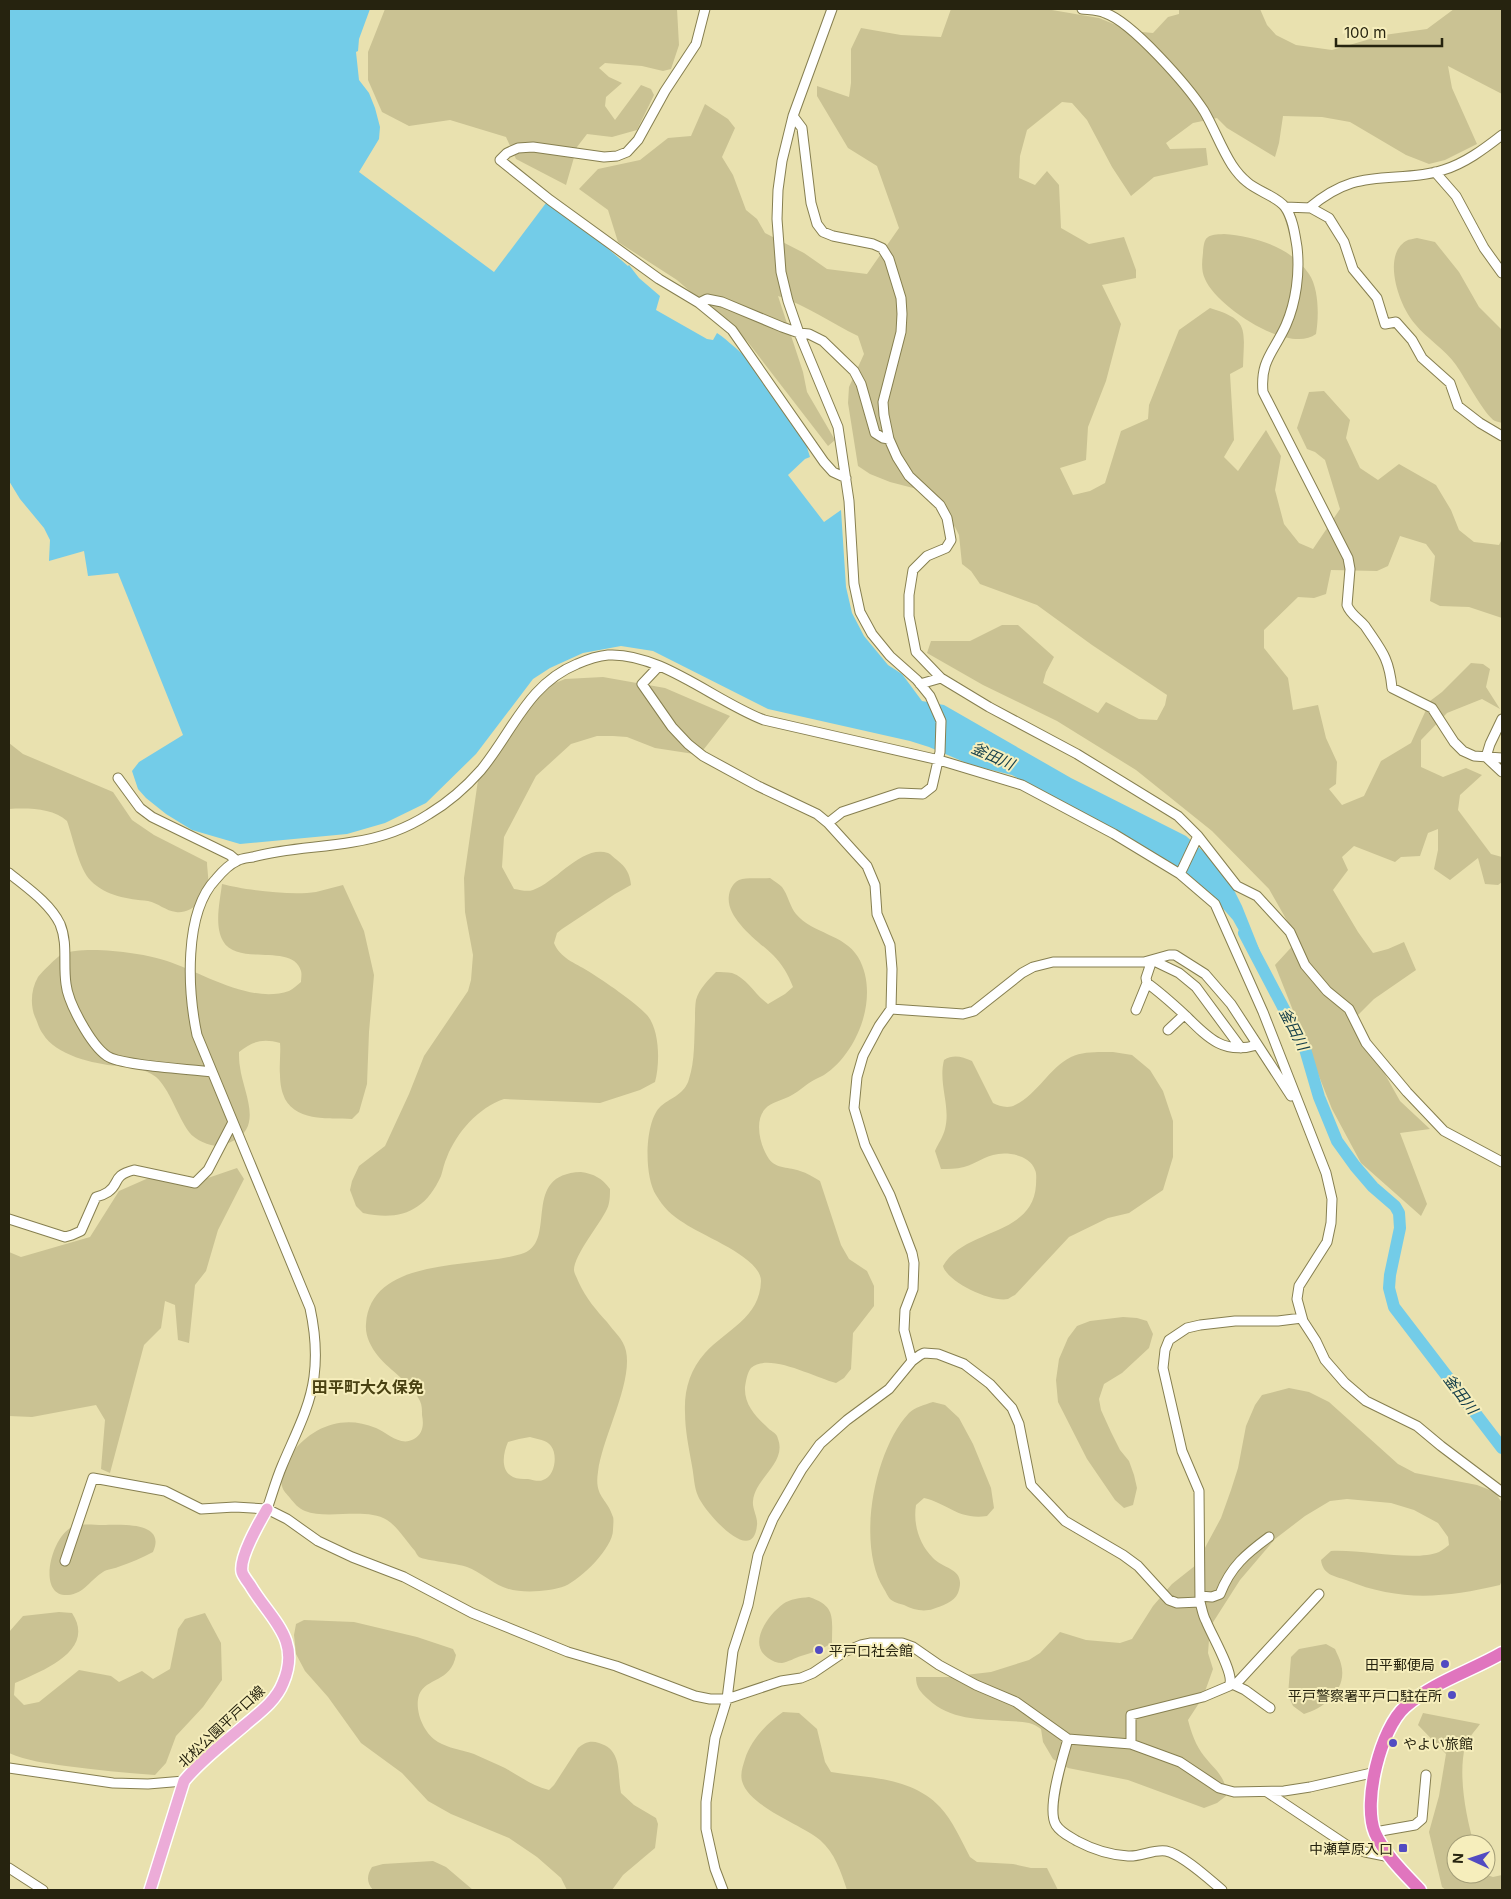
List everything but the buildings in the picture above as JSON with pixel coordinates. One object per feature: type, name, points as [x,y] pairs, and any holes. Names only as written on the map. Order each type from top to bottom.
[{"type":"highway","points":[[1420,1890],[1390,1857],[1375,1832],[1371,1806],[1379,1757],[1392,1725],[1404,1708],[1430,1690],[1502,1653]]},
{"type":"main road","name":"北松公園平戸口線","points":[[150,1890],[184,1782],[195,1768],[276,1696],[286,1673],[288,1657],[284,1633],[253,1591],[242,1572],[244,1557],[252,1535],[266,1509]]},
{"type":"street","points":[[705,9],[696,44],[665,91],[638,140],[627,152],[617,156],[604,157],[533,147],[518,148],[507,153],[500,160],[550,200],[611,244],[668,284],[699,302],[732,330],[824,462],[834,472],[846,478]]},
{"type":"street","points":[[828,823],[842,812],[900,793],[923,794],[932,787],[940,756],[941,721],[930,696],[890,656],[872,634],[860,612],[853,574],[846,478],[838,427],[799,333],[788,300],[782,272],[777,219],[782,161],[793,116],[832,9]]},
{"type":"street","points":[[1082,9],[1106,13],[1126,26],[1176,74],[1204,111],[1232,164],[1247,182],[1285,207],[1309,208],[1329,218],[1344,242],[1353,269],[1377,298],[1385,324],[1396,322],[1412,340],[1422,358],[1450,383],[1458,406],[1480,423],[1502,436]]},
{"type":"street","points":[[793,116],[802,128],[811,204],[817,224],[823,232],[833,236],[873,244],[882,248],[889,258],[899,290],[902,314],[901,332],[883,402],[884,416],[889,439],[897,457],[909,476],[940,505],[947,518],[951,540],[946,548],[927,556],[913,570],[909,595],[911,632],[916,652],[941,678],[989,707],[1077,754],[1178,816],[1237,886],[1256,896],[1290,932],[1304,965],[1327,991],[1349,1009],[1366,1043],[1406,1092],[1444,1131],[1502,1162]]},
{"type":"street","points":[[1309,208],[1339,188],[1353,183],[1381,178],[1411,177],[1444,170],[1471,157],[1502,135]]},
{"type":"street","points":[[1435,172],[1456,196],[1484,248],[1502,273]]},
{"type":"street","points":[[1285,207],[1294,228],[1297,249],[1296,287],[1292,308],[1285,327],[1262,376],[1263,392],[1344,546],[1350,569],[1347,604],[1387,659],[1392,688],[1432,708],[1454,742],[1463,751],[1474,756],[1502,758]]},
{"type":"street","points":[[699,302],[707,299],[728,304],[823,341],[854,371],[861,384],[876,433],[889,439]]},
{"type":"street","points":[[266,1509],[281,1468],[302,1421],[314,1378],[316,1356],[314,1332],[310,1308],[197,1035],[191,996],[195,920],[200,904],[206,891],[215,880],[237,861],[262,854],[372,839],[408,826],[429,814],[467,786],[482,768],[533,695],[548,680],[563,670],[584,661],[608,655],[646,660],[745,713],[764,720],[940,756],[1022,784],[1114,834],[1180,873],[1215,904],[1263,1012],[1326,1173],[1332,1199],[1331,1223],[1327,1242],[1300,1286],[1297,1299],[1302,1318],[1316,1340],[1325,1360],[1345,1383],[1366,1401],[1418,1426],[1441,1446],[1502,1492]]},
{"type":"street","points":[[660,666],[642,684],[672,728],[703,756],[758,786],[817,814],[828,823],[867,866],[875,885],[877,914],[890,946],[892,969],[891,1009],[879,1026],[863,1056],[857,1078],[854,1108],[865,1145],[890,1195],[912,1253],[914,1263],[912,1289],[905,1310],[904,1330],[906,1345],[912,1361]]},
{"type":"street","points":[[920,684],[941,678]]},
{"type":"street","points":[[1486,757],[1502,719]]},
{"type":"street","points":[[1486,757],[1502,772]]},
{"type":"street","points":[[118,778],[140,808],[152,817],[230,855],[237,861]]},
{"type":"street","points":[[1180,873],[1197,840]]},
{"type":"street","points":[[9,873],[36,895],[60,922],[64,942],[68,996],[80,1019],[102,1052],[118,1061],[212,1072]]},
{"type":"street","points":[[891,1009],[963,1014],[974,1011],[1033,967],[1053,962],[1144,962],[1168,955],[1175,955],[1205,974],[1231,1004],[1301,1112]]},
{"type":"street","points":[[1136,1010],[1147,983],[1146,978],[1152,960]]},
{"type":"street","points":[[1152,960],[1179,973],[1196,987],[1241,1048]]},
{"type":"street","points":[[1147,983],[1162,994],[1208,1038],[1221,1045],[1241,1048],[1257,1045]]},
{"type":"street","points":[[1168,1030],[1184,1015]]},
{"type":"street","points":[[9,1219],[65,1237],[81,1231],[96,1197],[109,1192],[120,1174],[134,1170],[195,1183],[208,1170],[233,1122]]},
{"type":"street","points":[[1270,1708],[1233,1684],[1223,1657],[1205,1620],[1200,1600],[1199,1491],[1182,1451],[1162,1368],[1169,1340],[1187,1328],[1235,1321],[1278,1321],[1302,1318]]},
{"type":"street","points":[[723,1890],[715,1869],[706,1829],[706,1802],[715,1738],[727,1699],[733,1651],[748,1605],[758,1555],[773,1519],[802,1469],[820,1444],[847,1420],[896,1383],[912,1361],[924,1353],[938,1354],[964,1364],[990,1384],[1012,1408],[1019,1424],[1031,1485],[1065,1521],[1138,1566],[1169,1600],[1178,1603],[1200,1600],[1220,1594],[1225,1581],[1235,1565],[1246,1553],[1269,1537]]},
{"type":"street","points":[[65,1561],[93,1478],[165,1491],[201,1509],[235,1507],[266,1509],[287,1519],[308,1535],[343,1553],[404,1577],[472,1612],[529,1637],[568,1652],[616,1666],[695,1696],[710,1699],[727,1699],[781,1681],[801,1678],[844,1652],[861,1645],[871,1643],[902,1643],[912,1647],[939,1666],[976,1685],[1016,1702],[1068,1739],[1131,1744],[1180,1762],[1219,1788],[1234,1792],[1267,1792],[1310,1787],[1376,1772]]},
{"type":"street","points":[[1131,1744],[1131,1716],[1203,1697],[1233,1684],[1319,1594]]},
{"type":"street","points":[[1068,1739],[1054,1800],[1053,1816],[1055,1823],[1062,1832],[1089,1847],[1109,1855],[1131,1857],[1154,1851],[1172,1853],[1185,1860],[1222,1890]]},
{"type":"street","points":[[9,1768],[113,1783],[184,1782]]},
{"type":"street","points":[[1375,1832],[1415,1825],[1422,1818],[1426,1775]]},
{"type":"street","points":[[1267,1792],[1348,1846],[1390,1857]]},
{"type":"street","points":[[9,1868],[43,1890]]},
{"type":"shaded area","points":[[385,9],[677,9],[679,45],[671,69],[663,71],[642,66],[605,63],[599,68],[609,77],[622,83],[606,97],[605,106],[615,120],[641,85],[651,89],[654,95],[637,130],[612,137],[587,134],[577,147],[566,185],[516,159],[506,137],[450,120],[409,126],[382,112],[368,80],[368,52]]},
{"type":"shaded area","points":[[951,9],[1046,9],[1099,18],[1131,31],[1153,33],[1168,17],[1179,14],[1179,9],[1260,9],[1267,25],[1276,35],[1296,45],[1332,50],[1384,35],[1427,29],[1454,9],[1502,9],[1502,94],[1448,66],[1452,88],[1477,144],[1445,160],[1429,164],[1406,155],[1350,122],[1322,117],[1283,116],[1275,157],[1227,128],[1217,118],[1193,123],[1166,143],[1170,149],[1206,148],[1208,165],[1154,177],[1131,196],[1112,167],[1087,120],[1072,103],[1062,102],[1027,130],[1020,156],[1019,178],[1035,185],[1047,171],[1059,185],[1061,228],[1089,244],[1124,237],[1136,270],[1136,278],[1102,285],[1121,324],[1106,381],[1088,427],[1086,460],[1060,468],[1073,495],[1090,491],[1105,483],[1121,431],[1148,419],[1149,405],[1179,330],[1210,308],[1232,317],[1242,328],[1244,335],[1243,367],[1230,374],[1234,440],[1224,457],[1238,471],[1266,430],[1281,456],[1275,490],[1284,524],[1299,543],[1313,549],[1340,509],[1325,460],[1315,452],[1307,449],[1297,428],[1309,392],[1324,391],[1350,420],[1346,438],[1360,468],[1378,480],[1399,464],[1436,485],[1451,510],[1459,530],[1474,542],[1499,545],[1502,539],[1502,618],[1469,607],[1440,606],[1430,601],[1435,556],[1426,544],[1400,536],[1388,566],[1377,571],[1331,570],[1326,594],[1314,598],[1298,597],[1264,630],[1264,648],[1288,678],[1293,710],[1318,705],[1326,738],[1337,762],[1336,784],[1329,789],[1342,805],[1364,796],[1381,761],[1411,743],[1430,701],[1442,692],[1471,663],[1483,664],[1490,669],[1486,687],[1500,709],[1482,699],[1447,713],[1421,740],[1421,767],[1443,777],[1466,768],[1482,775],[1460,795],[1458,810],[1491,854],[1502,857],[1502,882],[1498,885],[1485,884],[1478,858],[1450,880],[1434,869],[1438,850],[1438,829],[1428,833],[1420,856],[1401,857],[1395,862],[1354,846],[1342,857],[1348,870],[1333,890],[1373,953],[1404,942],[1416,970],[1374,999],[1354,1019],[1400,1101],[1430,1129],[1400,1133],[1427,1204],[1421,1216],[1361,1163],[1332,1109],[1275,965],[1298,940],[1269,889],[1212,831],[1136,770],[1057,721],[983,685],[927,653],[931,641],[970,641],[1002,625],[1018,625],[1054,657],[1046,672],[1043,683],[1098,713],[1106,702],[1139,719],[1157,720],[1165,705],[1167,695],[1092,645],[1037,605],[980,584],[971,571],[962,564],[959,535],[955,527],[917,489],[890,482],[870,474],[858,466],[848,403],[849,387],[864,354],[858,336],[808,309],[778,296],[803,372],[807,392],[835,440],[828,446],[747,341],[677,280],[618,242],[608,210],[579,189],[598,169],[640,160],[668,138],[691,136],[705,104],[728,119],[735,128],[722,157],[733,175],[746,210],[757,219],[765,233],[804,253],[827,269],[867,274],[899,228],[877,166],[848,148],[817,96],[817,86],[849,97],[851,49],[861,28],[901,35],[941,37]]},
{"type":"shaded area","points":[[1224,234],[1259,240],[1282,250],[1301,265],[1309,274],[1315,287],[1318,311],[1316,334],[1304,339],[1289,338],[1272,333],[1238,314],[1223,302],[1205,279],[1202,263],[1206,239],[1214,235]]},
{"type":"shaded area","points":[[1417,238],[1435,242],[1459,272],[1479,307],[1502,330],[1502,423],[1491,418],[1452,359],[1420,329],[1409,316],[1404,306],[1395,282],[1395,258],[1399,248],[1406,241]]},
{"type":"shaded area","points":[[603,677],[665,688],[730,716],[704,749],[694,754],[655,748],[627,737],[597,736],[571,744],[536,776],[504,837],[502,867],[514,889],[526,891],[542,886],[588,854],[598,852],[609,854],[625,868],[629,874],[631,885],[562,929],[557,933],[554,943],[560,953],[611,986],[647,1015],[657,1038],[658,1066],[655,1082],[640,1090],[600,1103],[504,1099],[494,1103],[469,1122],[456,1139],[435,1188],[419,1206],[409,1211],[388,1216],[363,1213],[356,1206],[350,1190],[352,1181],[359,1166],[385,1146],[424,1056],[468,991],[471,980],[473,955],[465,912],[464,878],[479,773],[541,689],[565,679]]},
{"type":"shaded area","points":[[9,743],[23,754],[113,792],[132,820],[154,835],[207,862],[208,885],[197,905],[187,911],[176,912],[152,902],[118,896],[103,890],[91,881],[83,869],[67,821],[48,811],[9,809]]},
{"type":"shaded area","points":[[770,878],[782,887],[794,911],[803,921],[845,943],[852,949],[858,957],[864,972],[867,988],[866,1005],[862,1021],[856,1037],[847,1052],[824,1075],[789,1097],[765,1109],[759,1127],[761,1141],[766,1154],[775,1165],[803,1172],[820,1181],[841,1245],[849,1259],[867,1271],[874,1286],[874,1306],[853,1333],[851,1369],[844,1378],[836,1383],[780,1364],[759,1364],[751,1368],[745,1387],[746,1399],[755,1415],[777,1435],[780,1448],[775,1463],[755,1493],[753,1504],[757,1525],[754,1537],[747,1541],[738,1539],[718,1523],[698,1496],[686,1433],[685,1404],[687,1388],[695,1366],[705,1353],[740,1322],[755,1305],[761,1281],[758,1272],[741,1256],[692,1228],[665,1207],[652,1187],[649,1176],[648,1149],[651,1124],[655,1113],[661,1106],[681,1092],[689,1079],[693,1058],[696,1000],[707,981],[716,972],[732,973],[747,983],[768,1004],[793,987],[779,962],[737,920],[729,904],[730,891],[733,884],[737,881]]},
{"type":"shaded area","points":[[222,884],[282,893],[316,892],[343,885],[364,931],[374,975],[367,1084],[359,1112],[352,1119],[312,1117],[294,1110],[288,1103],[281,1087],[280,1043],[263,1041],[249,1045],[239,1052],[240,1067],[249,1108],[250,1118],[248,1127],[242,1135],[233,1141],[221,1146],[211,1145],[198,1140],[189,1132],[165,1088],[156,1077],[137,1068],[87,1061],[66,1053],[56,1048],[40,1030],[32,1007],[33,992],[38,977],[60,955],[72,951],[115,951],[157,958],[227,985],[259,993],[274,994],[289,991],[295,987],[301,982],[301,971],[296,962],[276,956],[240,953],[230,949],[223,941],[220,935],[218,920]]},
{"type":"shaded area","points":[[1113,1052],[1132,1055],[1150,1070],[1163,1091],[1173,1121],[1173,1157],[1163,1190],[1129,1213],[1108,1218],[1069,1237],[1015,1295],[1008,1299],[981,1295],[961,1285],[946,1272],[943,1266],[953,1254],[966,1245],[1011,1223],[1023,1214],[1032,1202],[1036,1185],[1036,1172],[1031,1163],[1022,1157],[1004,1153],[991,1155],[964,1167],[941,1169],[935,1151],[944,1132],[947,1112],[942,1078],[944,1060],[961,1057],[972,1061],[993,1103],[1009,1107],[1023,1101],[1056,1068],[1071,1057],[1086,1053]]},
{"type":"shaded area","points":[[237,1168],[244,1179],[218,1230],[206,1271],[195,1285],[189,1343],[178,1340],[175,1305],[165,1301],[161,1328],[144,1345],[110,1473],[101,1469],[105,1420],[96,1405],[32,1417],[9,1416],[9,1252],[21,1257],[90,1237],[119,1191],[153,1176],[202,1180]]},
{"type":"shaded area","points":[[581,1172],[590,1174],[601,1179],[610,1189],[607,1209],[578,1256],[574,1270],[585,1294],[621,1339],[626,1351],[625,1379],[605,1443],[597,1480],[599,1492],[613,1517],[612,1537],[602,1554],[579,1577],[565,1586],[542,1591],[517,1591],[499,1585],[467,1567],[419,1557],[395,1526],[378,1516],[368,1514],[314,1513],[299,1507],[283,1489],[281,1473],[291,1454],[318,1430],[340,1423],[351,1422],[376,1428],[399,1440],[409,1441],[419,1435],[422,1429],[422,1406],[420,1401],[412,1388],[378,1356],[369,1340],[366,1324],[372,1302],[386,1286],[406,1275],[455,1264],[504,1258],[524,1253],[534,1246],[539,1235],[545,1195],[551,1184],[562,1176]],"holes":[[[530,1437],[544,1441],[553,1450],[555,1460],[553,1470],[547,1478],[541,1481],[513,1477],[506,1471],[504,1466],[504,1456],[508,1442]]]},
{"type":"shaded area","points":[[1123,1317],[1147,1321],[1153,1334],[1149,1348],[1122,1373],[1104,1384],[1099,1399],[1101,1410],[1111,1432],[1120,1450],[1129,1461],[1137,1488],[1133,1505],[1124,1508],[1115,1500],[1087,1459],[1058,1402],[1056,1380],[1059,1359],[1068,1338],[1077,1326],[1090,1321]]},
{"type":"shaded area","points":[[1289,1388],[1309,1392],[1329,1402],[1398,1464],[1415,1473],[1477,1485],[1495,1492],[1502,1503],[1502,1580],[1500,1585],[1460,1593],[1422,1596],[1385,1592],[1337,1577],[1327,1572],[1322,1565],[1321,1560],[1331,1551],[1402,1556],[1429,1555],[1439,1552],[1449,1545],[1448,1537],[1438,1523],[1414,1510],[1391,1503],[1347,1499],[1330,1501],[1305,1516],[1275,1539],[1240,1580],[1210,1627],[1208,1653],[1213,1669],[1203,1697],[1188,1720],[1199,1748],[1225,1784],[1226,1796],[1217,1803],[1204,1808],[1128,1780],[1068,1768],[1053,1759],[1043,1742],[1041,1729],[1037,1726],[1026,1722],[976,1719],[955,1715],[937,1706],[921,1692],[916,1677],[948,1677],[991,1672],[1029,1660],[1040,1653],[1060,1632],[1086,1640],[1120,1643],[1132,1639],[1153,1606],[1172,1584],[1196,1565],[1221,1518],[1238,1468],[1246,1426],[1255,1405],[1262,1395]]},
{"type":"shaded area","points":[[933,1402],[945,1405],[959,1418],[973,1444],[991,1488],[994,1508],[987,1516],[977,1517],[961,1514],[924,1498],[916,1505],[916,1526],[924,1546],[933,1558],[957,1574],[960,1585],[958,1593],[951,1601],[930,1610],[922,1610],[897,1603],[888,1597],[876,1570],[871,1548],[870,1524],[878,1473],[886,1450],[897,1429],[909,1413],[920,1406]]},
{"type":"shaded area","points":[[83,1525],[130,1525],[148,1530],[153,1535],[156,1542],[153,1552],[105,1571],[74,1594],[58,1593],[52,1587],[50,1565],[53,1553],[64,1533],[72,1527]]},
{"type":"shaded area","points":[[809,1597],[824,1604],[831,1614],[832,1643],[817,1651],[782,1663],[775,1662],[762,1652],[759,1645],[766,1622],[786,1602]]},
{"type":"shaded area","points":[[59,1612],[72,1613],[78,1626],[77,1638],[72,1649],[63,1658],[51,1666],[15,1683],[14,1695],[24,1705],[39,1702],[79,1670],[111,1676],[119,1682],[142,1671],[153,1679],[170,1669],[178,1629],[185,1619],[205,1613],[221,1643],[222,1680],[203,1707],[176,1736],[166,1763],[155,1775],[51,1764],[9,1753],[9,1632],[23,1616]]},
{"type":"shaded area","points":[[304,1620],[354,1622],[417,1637],[453,1649],[456,1655],[449,1671],[422,1689],[419,1695],[419,1715],[428,1734],[442,1744],[474,1754],[505,1768],[537,1786],[549,1790],[578,1748],[587,1742],[607,1746],[612,1751],[618,1764],[621,1793],[634,1805],[656,1818],[658,1824],[655,1848],[623,1875],[612,1890],[567,1890],[561,1878],[537,1857],[509,1838],[451,1814],[428,1801],[402,1773],[361,1743],[328,1697],[305,1671],[296,1654],[294,1635],[296,1624]]},
{"type":"shaded area","points":[[1326,1644],[1335,1649],[1339,1658],[1342,1673],[1341,1682],[1338,1689],[1327,1702],[1304,1714],[1293,1706],[1288,1695],[1291,1657],[1299,1649]]},
{"type":"shaded area","points":[[783,1712],[799,1713],[817,1729],[825,1762],[831,1772],[889,1780],[916,1790],[929,1797],[945,1812],[970,1857],[977,1862],[1047,1868],[1058,1890],[847,1890],[837,1863],[825,1845],[811,1834],[754,1799],[742,1781],[743,1767],[751,1745],[771,1721]]},
{"type":"shaded area","points":[[1423,1713],[1480,1724],[1466,1744],[1462,1770],[1466,1809],[1471,1834],[1446,1834],[1446,1884],[1496,1884],[1496,1876],[1502,1875],[1502,1890],[1446,1890],[1442,1887],[1429,1832],[1439,1796],[1446,1754],[1418,1725]]},
{"type":"shaded area","points":[[433,1861],[446,1867],[473,1890],[373,1890],[368,1881],[372,1867],[383,1864]]},
{"type":"water","points":[[9,9],[370,9],[359,39],[358,51],[356,52],[359,80],[369,93],[380,127],[379,139],[359,172],[494,272],[546,203],[597,239],[629,265],[639,278],[660,296],[656,310],[707,339],[713,340],[717,333],[726,339],[749,359],[806,444],[810,457],[805,459],[788,475],[824,522],[841,510],[846,587],[852,613],[864,636],[888,665],[902,674],[922,701],[944,705],[1071,778],[1186,836],[1224,870],[1242,906],[1260,951],[1247,945],[1233,920],[1212,896],[1191,877],[1105,825],[1012,775],[971,765],[910,741],[768,709],[653,651],[621,646],[583,653],[550,668],[533,679],[476,754],[426,803],[385,823],[347,834],[240,844],[192,830],[166,814],[138,789],[132,771],[139,762],[183,735],[118,573],[88,576],[84,551],[49,561],[50,540],[44,528],[20,499],[9,481]]},
{"type":"waterway","name":"釜田川","points":[[1244,933],[1305,1049],[1319,1097],[1337,1141],[1373,1187],[1395,1206],[1399,1213],[1400,1228],[1389,1288],[1394,1307],[1502,1448]]},
{"type":"place","name":"平戸口社会館","points":[[819,1650]]},
{"type":"place","name":"田平郵便局","points":[[1445,1664]]},
{"type":"place","name":"平戸警察署平戸口駐在所","points":[[1452,1695]]},
{"type":"place","name":"やよい旅館","points":[[1393,1743]]},
{"type":"place","name":"中瀬草原入口","points":[[1403,1848]]},
{"type":"district","name":"田平町大久保免","points":[[368,1387]]}]
